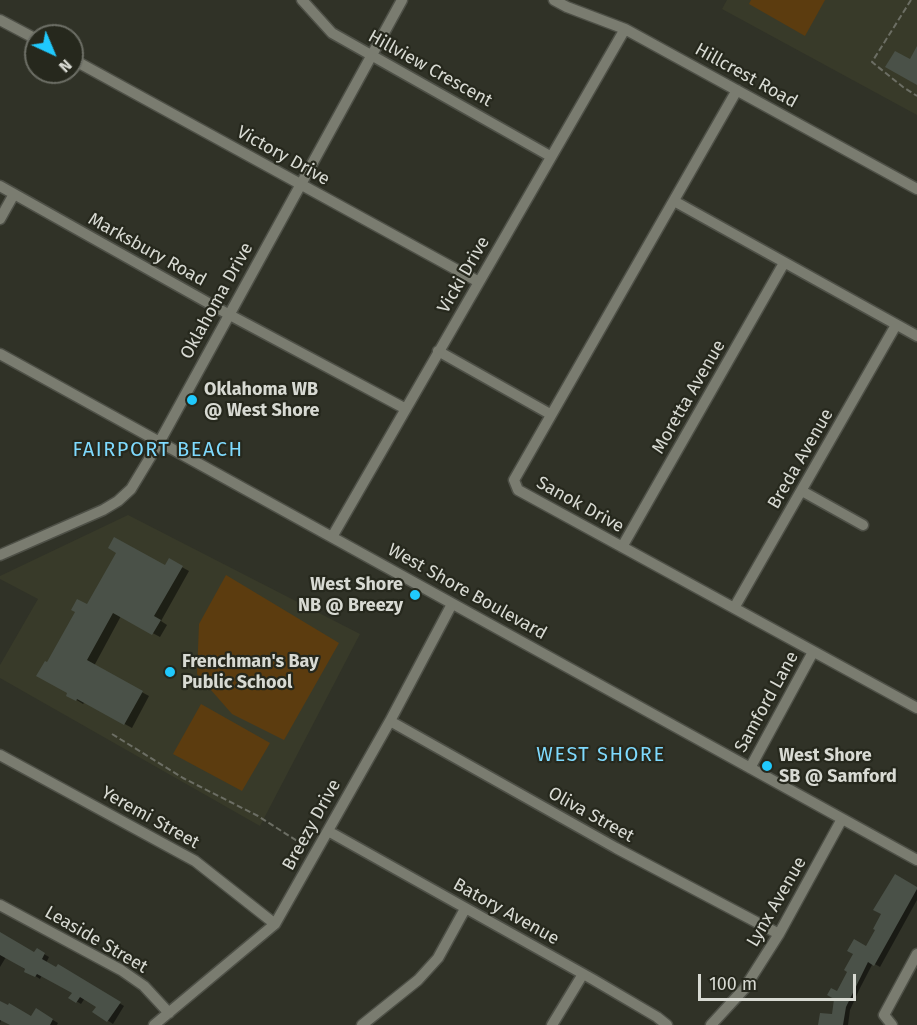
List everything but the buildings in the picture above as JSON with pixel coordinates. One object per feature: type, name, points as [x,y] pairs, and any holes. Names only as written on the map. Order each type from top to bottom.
[{"type":"street","name":"Hillview Crescent","points":[[302,0],[332,33],[550,156]]},
{"type":"street","name":"Oklahoma Drive","points":[[0,555],[103,510],[118,501],[131,489],[160,441],[402,0]]},
{"type":"street","name":"Hillcrest Road","points":[[554,0],[625,29],[917,189]]},
{"type":"street","points":[[0,20],[24,33]]},
{"type":"street","name":"Vicki Drive","points":[[332,537],[625,29]]},
{"type":"street","name":"Victory Drive","points":[[84,66],[479,282]]},
{"type":"street","name":"Sanok Drive","points":[[737,90],[514,480],[519,490],[917,708]]},
{"type":"street","name":"Marksbury Road","points":[[0,186],[228,314],[406,409]]},
{"type":"street","points":[[0,219],[14,194]]},
{"type":"street","points":[[674,201],[917,336]]},
{"type":"street","name":"Moretta Avenue","points":[[622,547],[784,263]]},
{"type":"street","name":"Breda Avenue","points":[[734,608],[896,325]]},
{"type":"street","points":[[438,351],[550,414]]},
{"type":"street","name":"West Shore Boulevard","points":[[0,354],[917,860]]},
{"type":"street","points":[[802,491],[863,525]]},
{"type":"street","name":"Breezy Drive","points":[[154,1025],[275,924],[390,721],[452,604]]},
{"type":"street","name":"Samford Lane","points":[[750,768],[813,652]]},
{"type":"street","name":"Oliva Street","points":[[390,721],[606,842],[779,934]]},
{"type":"street","name":"Yeremi Street","points":[[0,755],[195,861],[275,924]]},
{"type":"street","name":"Lynx Avenue","points":[[711,1025],[744,989],[779,934],[842,819]]},
{"type":"street","name":"Batory Avenue","points":[[328,831],[583,974],[667,1025]]},
{"type":"street","name":"Leaside Street","points":[[0,905],[121,970],[144,986],[169,1013]]},
{"type":"street","points":[[362,1025],[418,980],[438,958],[465,909]]},
{"type":"street","points":[[892,1025],[884,1015],[917,954]]},
{"type":"street","points":[[552,1025],[583,974]]},
{"type":"path","points":[[910,0],[872,62],[917,96]]},
{"type":"path","points":[[112,734],[183,778],[258,816],[305,846]]},
{"type":"shaded area","points":[[727,0],[917,0],[917,115],[722,9]]},
{"type":"shaded area","points":[[751,0],[825,0],[805,36],[749,4]]},
{"type":"shaded area","name":"Frenchman's Bay Public School","points":[[128,515],[360,634],[260,826],[0,678],[0,665],[38,599],[0,579],[0,576]]},
{"type":"shaded area","points":[[226,575],[339,643],[284,740],[232,714],[197,674],[199,624]]},
{"type":"shaded area","points":[[201,704],[270,743],[242,791],[173,754]]},
{"type":"place","name":"Oklahoma WB @ West Shore","points":[[192,400]]},
{"type":"place","name":"West Shore NB @ Breezy","points":[[415,595]]},
{"type":"place","name":"Frenchman's Bay Public School","points":[[170,672]]},
{"type":"place","name":"West Shore SB @ Samford","points":[[767,766]]},
{"type":"district","name":"FAIRPORT BEACH","points":[[158,450]]},
{"type":"district","name":"WEST SHORE","points":[[601,755]]}]
